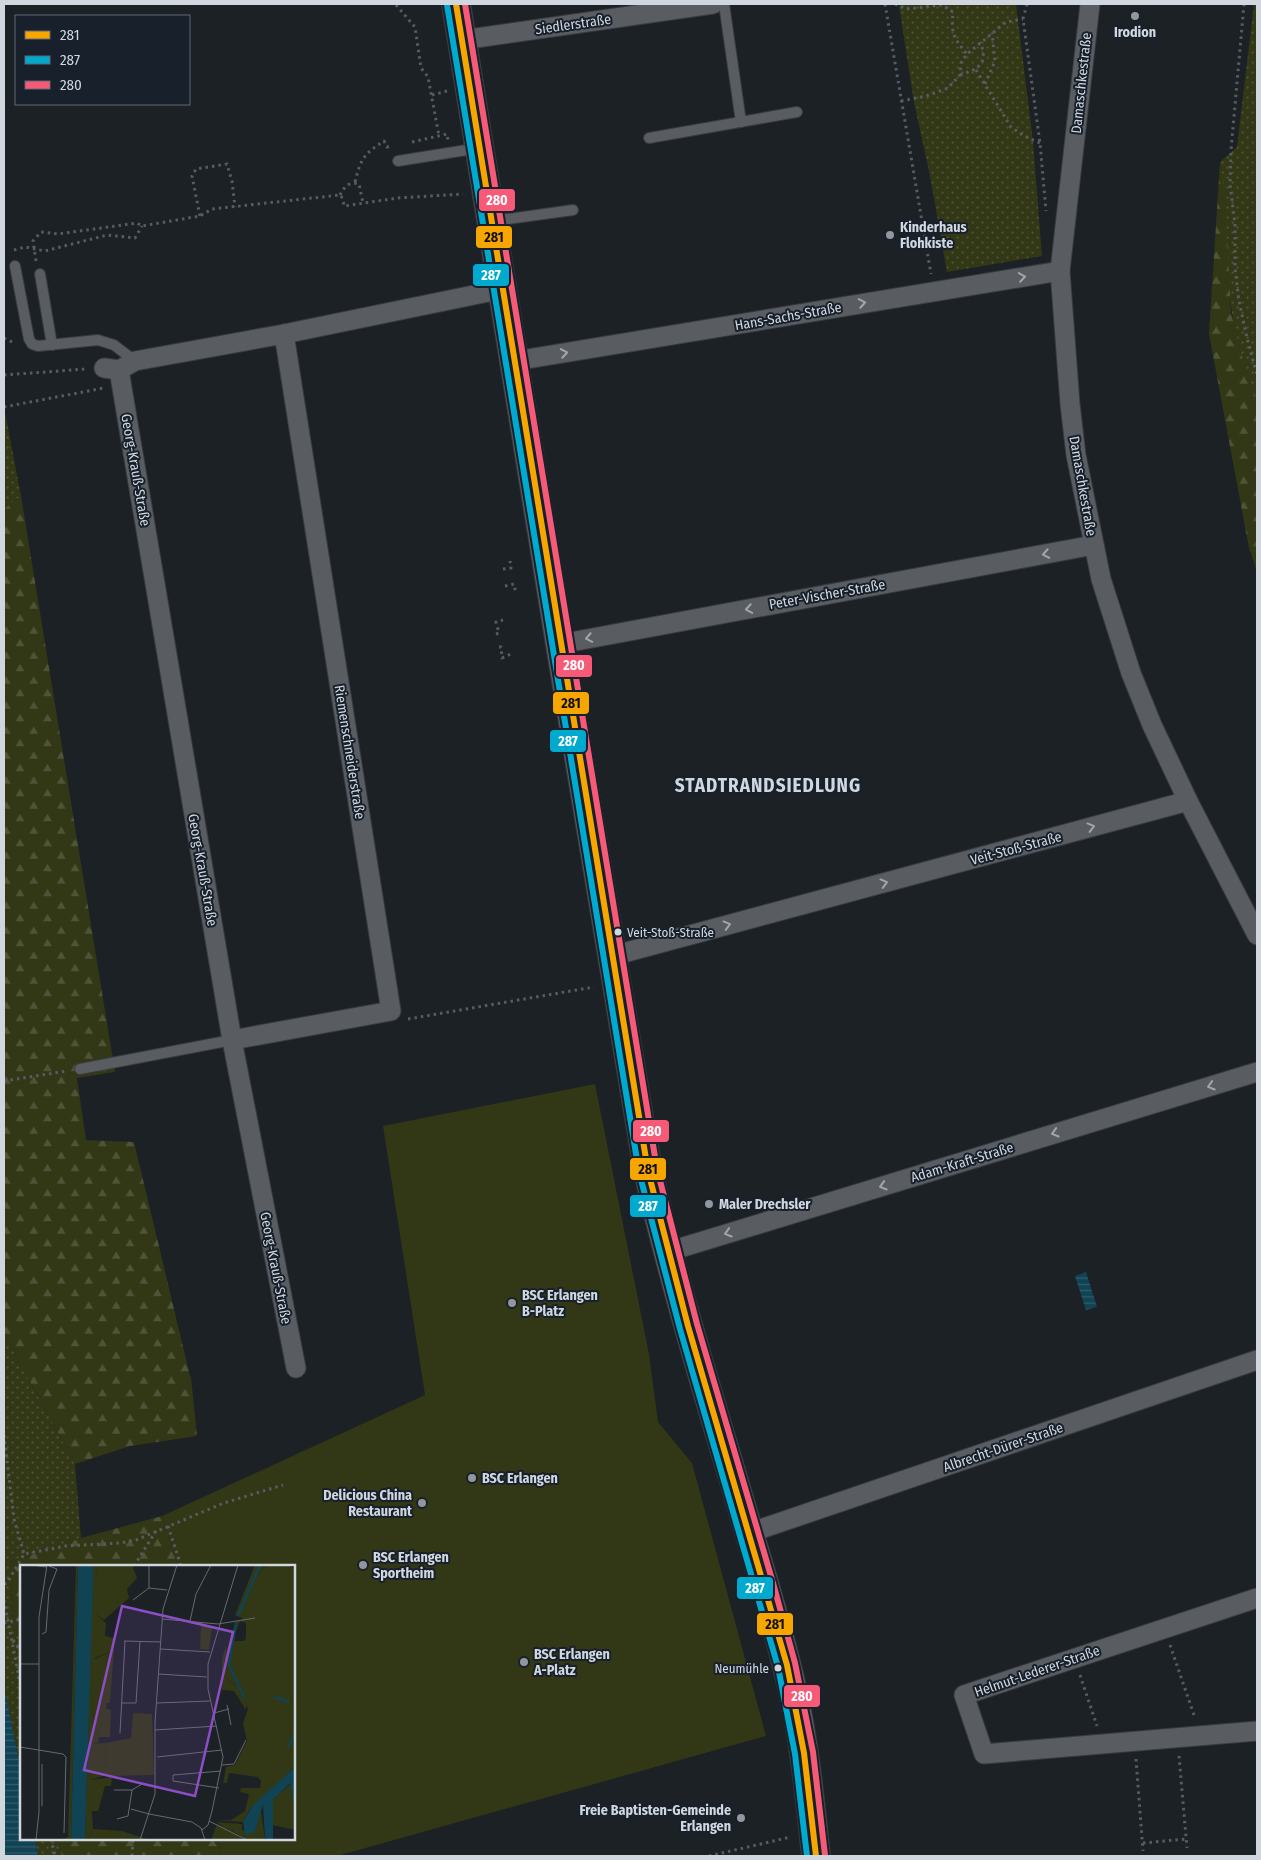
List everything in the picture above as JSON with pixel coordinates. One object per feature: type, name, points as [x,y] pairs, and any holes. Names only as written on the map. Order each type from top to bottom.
[{"type":"street","points":[[456,4],[648,1171],[667,1252],[771,1602],[794,1694],[815,1844]]},
{"type":"street","name":"Siedlerstraße","points":[[462,40],[713,4]]},
{"type":"street","name":"Damaschkestraße","points":[[1090,4],[1060,271],[1076,456],[1094,545],[1112,616],[1131,672],[1152,725],[1188,801],[1255,927]]},
{"type":"street","name":"Hans-Sachs-Straße","points":[[515,361],[1060,271]]},
{"type":"street","points":[[120,367],[503,289]]},
{"type":"street","name":"Riemenschneiderstraße","points":[[232,1040],[391,1010],[284,334]]},
{"type":"street","name":"Georg-Krauß-Straße","points":[[120,367],[232,1040],[296,1368]]},
{"type":"street","name":"Peter-Vischer-Straße","points":[[560,644],[1094,545]]},
{"type":"street","name":"Veit-Stoß-Straße","points":[[612,956],[1188,801]]},
{"type":"street","name":"Adam-Kraft-Straße","points":[[667,1252],[1257,1072]]},
{"type":"street","name":"Albrecht-Dürer-Straße","points":[[750,1533],[1257,1360]]},
{"type":"street","name":"Helmut-Lederer-Straße","points":[[1257,1598],[964,1695],[984,1754],[1257,1731]]},
{"type":"lane","points":[[724,4],[741,122]]},
{"type":"lane","points":[[649,138],[797,112]]},
{"type":"lane","points":[[398,161],[480,148]]},
{"type":"lane","points":[[492,221],[573,210]]},
{"type":"lane","points":[[15,266],[29,339],[32,344],[38,346],[92,340],[104,341],[114,345],[120,367]]},
{"type":"lane","points":[[40,274],[52,345]]},
{"type":"lane","points":[[80,1068],[232,1040]]},
{"type":"path","points":[[885,4],[934,291]]},
{"type":"path","points":[[895,4],[906,9],[942,5],[953,12],[951,27],[955,40],[966,54]]},
{"type":"path","points":[[1028,4],[1023,19],[1040,143],[1046,217],[1065,228]]},
{"type":"path","points":[[1244,4],[1231,150],[1230,185],[1235,224],[1235,269],[1238,293],[1257,375]]},
{"type":"path","points":[[396,5],[415,27],[421,68],[428,77],[439,136]]},
{"type":"path","points":[[960,75],[961,63],[966,54],[1006,22],[1023,19]]},
{"type":"path","points":[[984,85],[995,61],[992,33]]},
{"type":"path","points":[[901,101],[926,96],[948,88],[960,75],[976,70],[983,61],[984,51],[980,42]]},
{"type":"path","points":[[976,70],[1011,127],[1024,136],[1040,143]]},
{"type":"path","points":[[432,95],[448,91]]},
{"type":"path","points":[[200,216],[192,176],[196,169],[227,164],[232,181],[235,207]]},
{"type":"path","points":[[340,195],[344,186],[349,183],[359,184],[363,204]]},
{"type":"path","points":[[340,195],[344,206],[398,198],[466,194]]},
{"type":"path","points":[[15,266],[36,261],[33,241],[41,232],[58,234],[137,223],[142,226],[200,216],[212,209],[340,195]]},
{"type":"path","points":[[11,251],[25,247],[46,251],[107,236],[135,238],[142,226]]},
{"type":"path","points":[[4,375],[120,367]]},
{"type":"path","points":[[4,408],[107,387],[120,367]]},
{"type":"path","points":[[503,569],[511,568],[510,561]]},
{"type":"path","points":[[505,586],[514,584],[516,594]]},
{"type":"path","points":[[496,634],[499,633],[496,622],[503,620]]},
{"type":"path","points":[[499,647],[501,647],[502,658],[513,653]]},
{"type":"path","points":[[416,1017],[594,987]]},
{"type":"path","points":[[4,1082],[80,1068]]},
{"type":"path","points":[[4,1435],[14,1519],[24,1554],[4,1584]]},
{"type":"path","points":[[24,1554],[66,1546],[120,1543],[136,1540],[224,1503],[283,1485]]},
{"type":"path","points":[[168,1526],[181,1565]]},
{"type":"path","points":[[135,1565],[156,1532]]},
{"type":"path","points":[[4,1600],[20,1683]]},
{"type":"path","points":[[4,1623],[20,1619]]},
{"type":"path","points":[[1164,1628],[1201,1736]]},
{"type":"path","points":[[11,1637],[20,1650]]},
{"type":"path","points":[[1074,1658],[1103,1744]]},
{"type":"path","points":[[1177,1738],[1187,1848]]},
{"type":"path","points":[[1135,1741],[1143,1851]]},
{"type":"path","points":[[1143,1843],[1186,1839]]},
{"type":"path","points":[[51,1840],[55,1856]]},
{"type":"path","points":[[132,1856],[133,1840]]},
{"type":"path","points":[[709,1856],[815,1844]]},
{"type":"green space","points":[[901,4],[1016,4],[1033,142],[1042,256],[947,272],[930,176],[914,102],[899,6]]},
{"type":"green space","points":[[1254,4],[1257,4],[1257,400],[1245,372],[1237,343],[1232,313],[1220,162],[1237,147]]},
{"type":"green space","points":[[1220,162],[1225,199],[1231,313],[1244,364],[1257,400],[1257,571],[1249,548],[1209,334]]},
{"type":"green space","points":[[4,407],[21,496],[4,509]]},
{"type":"green space","points":[[21,496],[115,1072],[77,1078],[86,1140],[134,1142],[191,1377],[197,1436],[130,1446],[75,1464],[4,1334],[4,509]]},
{"type":"green space","name":"BSC Erlangen","points":[[595,1084],[649,1354],[658,1422],[692,1463],[766,1736],[337,1856],[222,1856],[217,1840],[295,1840],[295,1565],[178,1565],[162,1516],[425,1395],[383,1126]]},
{"type":"green space","points":[[4,1334],[75,1464],[81,1538],[10,1562],[13,1624],[20,1638],[20,1767],[4,1686]]},
{"type":"green space","points":[[162,1516],[178,1565],[20,1565],[20,1638],[13,1624],[10,1562],[81,1538]]},
{"type":"green space","points":[[35,1840],[58,1840],[62,1856],[38,1856]]},
{"type":"green space","points":[[58,1840],[217,1840],[222,1856],[62,1856]]},
{"type":"water","points":[[1086,1272],[1097,1307],[1086,1310],[1075,1276]]},
{"type":"water","points":[[4,1686],[20,1767],[20,1840],[35,1840],[38,1856],[4,1856]]},
{"type":"transit line","name":"281","points":[[456,4],[648,1171],[688,1326],[787,1665],[804,1753],[816,1856]]},
{"type":"transit line","name":"280","points":[[465,4],[657,1169],[697,1324],[795,1663],[813,1752],[825,1855]]},
{"type":"transit line","name":"287","points":[[447,5],[639,1172],[680,1329],[778,1667],[795,1754],[807,1856]]},
{"type":"place","name":"Irodion","points":[[1135,16]]},
{"type":"place","name":"Kinderhaus Flohkiste","points":[[890,235]]},
{"type":"place","name":"Veit-Stoß-Straße","points":[[618,932]]},
{"type":"place","name":"Maler Drechsler","points":[[709,1204]]},
{"type":"place","name":"BSC Erlangen B-Platz","points":[[512,1303]]},
{"type":"place","name":"BSC Erlangen","points":[[472,1478]]},
{"type":"place","name":"Delicious China Restaurant","points":[[422,1503]]},
{"type":"place","name":"BSC Erlangen Sportheim","points":[[363,1565]]},
{"type":"place","name":"BSC Erlangen A-Platz","points":[[524,1662]]},
{"type":"place","name":"Neumühle","points":[[778,1668]]},
{"type":"place","name":"Freie Baptisten-Gemeinde Erlangen","points":[[741,1818]]},
{"type":"district","name":"STADTRANDSIEDLUNG","points":[[768,785]]}]
